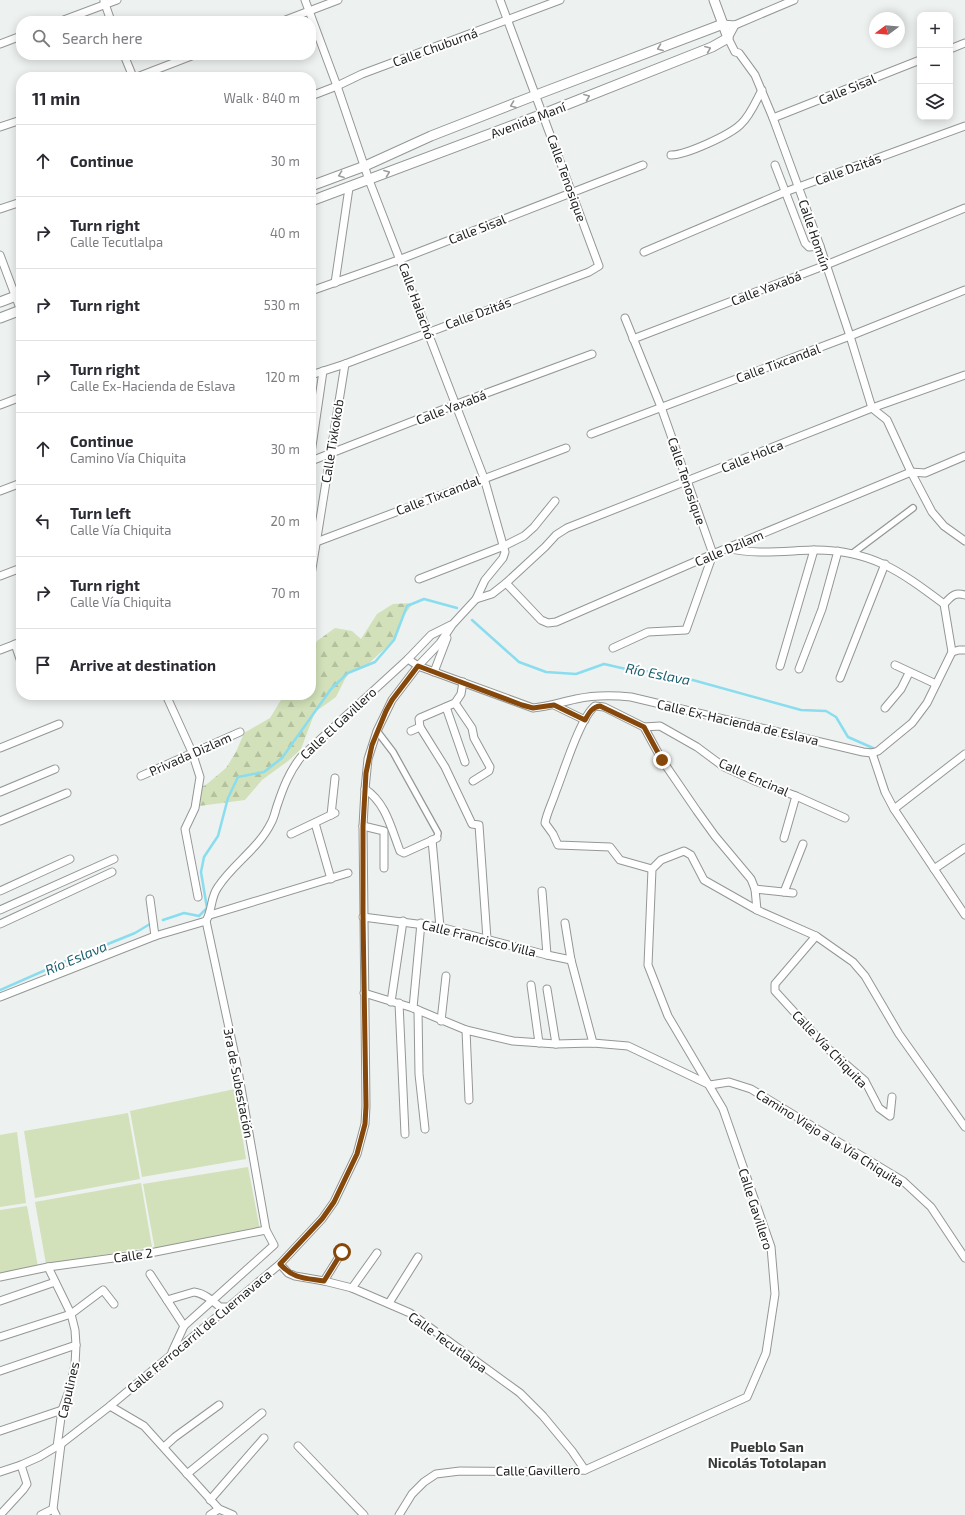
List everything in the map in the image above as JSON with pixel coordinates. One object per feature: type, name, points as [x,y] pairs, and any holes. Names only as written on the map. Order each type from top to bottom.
[{"type":"street","points":[[72,16],[104,2],[117,0]]},
{"type":"street","name":"Calle Halachó","points":[[305,0],[311,16]]},
{"type":"street","points":[[296,16],[338,0]]},
{"type":"street","name":"Calle Tenosique","points":[[500,0],[600,266]]},
{"type":"street","name":"Calle Chuburná","points":[[316,94],[362,74],[560,0]]},
{"type":"street","name":"Calle Homún","points":[[714,0],[728,38],[736,52],[739,53],[755,74],[773,118],[820,246],[872,408]]},
{"type":"street","name":"Avenida Maní","points":[[316,184],[365,166],[432,136],[723,24],[736,25],[794,0]]},
{"type":"street","points":[[104,2],[110,16]]},
{"type":"street","name":"Avenida Maní","points":[[316,199],[543,114],[712,47],[728,38],[736,25]]},
{"type":"street","name":"Calle Halachó","points":[[316,30],[370,180],[457,404],[484,478],[504,546]]},
{"type":"street","points":[[0,44],[16,38]]},
{"type":"street","points":[[952,48],[965,43]]},
{"type":"street","points":[[126,60],[131,72]]},
{"type":"street","points":[[150,72],[181,60]]},
{"type":"street","name":"Calle Sisal","points":[[773,118],[917,61]]},
{"type":"street","points":[[671,156],[712,142],[730,133],[742,124],[762,90]]},
{"type":"street","points":[[0,127],[16,122]]},
{"type":"street","name":"Calle Dzitás","points":[[644,252],[798,187],[965,126]]},
{"type":"street","name":"Calle Sisal","points":[[316,289],[401,259],[643,165]]},
{"type":"street","points":[[775,165],[807,246],[820,246]]},
{"type":"street","points":[[335,283],[348,188]]},
{"type":"street","points":[[0,209],[16,204]]},
{"type":"street","name":"Calle Yaxabá","points":[[633,339],[826,265],[965,208]]},
{"type":"street","points":[[0,255],[16,291]]},
{"type":"street","name":"Calle Dzitás","points":[[316,373],[345,364],[589,272],[600,266]]},
{"type":"street","name":"Calle Tixcandal","points":[[591,434],[850,336],[965,290]]},
{"type":"street","points":[[0,302],[16,296]]},
{"type":"street","points":[[0,318],[16,313]]},
{"type":"street","name":"Calle Tenosique","points":[[625,318],[661,407],[713,554]]},
{"type":"street","name":"Calle Yaxabá","points":[[316,459],[457,404],[592,354]]},
{"type":"street","name":"Calle Tixkokob","points":[[316,531],[345,364]]},
{"type":"street","points":[[316,418],[323,371]]},
{"type":"street","name":"Calle Holca","points":[[506,583],[556,535],[567,528],[872,408],[965,375]]},
{"type":"street","points":[[0,405],[16,399]]},
{"type":"street","points":[[872,408],[887,420],[924,499],[938,520],[965,541]]},
{"type":"street","name":"Calle Tixcandal","points":[[316,542],[566,448]]},
{"type":"street","name":"Calle Dzilam","points":[[506,583],[534,615],[548,623],[556,622],[727,548],[911,472],[925,473],[965,456]]},
{"type":"street","points":[[0,491],[16,484]]},
{"type":"street","points":[[419,579],[504,546],[524,536],[534,527],[555,501]]},
{"type":"street","points":[[852,553],[913,508]]},
{"type":"street","points":[[434,672],[452,624],[476,599],[485,580],[503,558],[504,546]]},
{"type":"street","points":[[727,548],[743,552],[756,553],[814,550],[852,553],[885,564],[912,580],[944,604],[952,652],[927,703],[912,723],[878,751],[872,753],[885,792],[894,809],[965,915]]},
{"type":"street","points":[[780,666],[814,550]]},
{"type":"street","points":[[799,668],[822,609],[838,551]]},
{"type":"street","points":[[613,648],[648,632],[686,630],[713,554]]},
{"type":"street","points":[[840,678],[885,564]]},
{"type":"street","points":[[0,576],[16,570]]},
{"type":"street","points":[[476,599],[492,594],[506,583]]},
{"type":"street","points":[[944,604],[958,593],[965,595]]},
{"type":"street","name":"Calle El Gavillero","points":[[208,918],[211,899],[217,887],[263,836],[271,823],[286,778],[292,767],[408,659],[430,635],[452,624]]},
{"type":"street","name":"Calle Ferrocarril de Cuernavaca","points":[[0,1472],[39,1458],[59,1446],[110,1406],[172,1352],[280,1264],[322,1219],[334,1202],[350,1169],[361,1140],[365,1124],[363,826],[364,788],[368,759],[377,731],[392,700],[418,666],[440,643],[452,624]]},
{"type":"street","points":[[0,650],[16,644]]},
{"type":"street","points":[[952,652],[965,650]]},
{"type":"street","name":"Calle Ex-Hacienda de Eslava","points":[[408,659],[418,666],[533,708],[594,696],[610,695],[631,697],[872,753]]},
{"type":"street","points":[[895,665],[936,684]]},
{"type":"street","points":[[885,708],[901,689],[910,673]]},
{"type":"street","points":[[463,682],[461,694],[455,703],[419,719],[420,727],[445,767],[472,824],[479,825],[487,939]]},
{"type":"street","points":[[168,700],[192,752],[200,777],[195,808],[185,829],[198,897]]},
{"type":"street","points":[[455,703],[471,726],[474,738],[490,767],[489,771],[473,781]]},
{"type":"street","points":[[554,705],[585,720]]},
{"type":"street","points":[[757,910],[755,889],[751,879],[697,812],[662,760],[644,727],[600,706],[595,706],[585,720],[568,759],[545,823],[554,834],[558,845],[610,847],[620,860],[652,870],[661,860],[684,851],[691,855],[704,880],[757,910],[816,936],[854,962],[873,987],[899,1034],[965,1127]]},
{"type":"street","points":[[446,707],[465,762]]},
{"type":"street","points":[[0,748],[58,724]]},
{"type":"street","name":"Calle Encinal","points":[[644,727],[660,726],[697,748],[724,767],[755,781],[796,796],[845,818]]},
{"type":"street","points":[[411,731],[420,727]]},
{"type":"street","points":[[364,788],[374,795],[382,806],[400,851],[404,853],[434,839],[438,833],[394,752],[377,731]]},
{"type":"street","name":"Privada Dizlam","points":[[141,776],[192,752],[240,732]]},
{"type":"street","points":[[894,809],[965,754]]},
{"type":"street","points":[[0,792],[55,768]]},
{"type":"street","points":[[291,834],[333,814],[335,778]]},
{"type":"street","points":[[0,821],[67,793]]},
{"type":"street","points":[[784,838],[796,796]]},
{"type":"street","points":[[315,823],[330,879]]},
{"type":"street","points":[[363,826],[384,831],[384,868]]},
{"type":"street","points":[[434,839],[440,927]]},
{"type":"street","points":[[784,892],[803,844]]},
{"type":"street","points":[[934,869],[965,848]]},
{"type":"street","points":[[0,891],[70,859]]},
{"type":"street","points":[[0,910],[114,859]]},
{"type":"street","name":"Calle Gavillero","points":[[399,1515],[412,1494],[424,1482],[436,1474],[460,1471],[554,1472],[585,1470],[747,1397],[766,1353],[775,1294],[771,1247],[723,1109],[668,1016],[648,965],[652,870]]},
{"type":"street","points":[[0,924],[112,872]]},
{"type":"street","points":[[0,997],[155,936],[348,873]]},
{"type":"street","points":[[755,889],[793,893]]},
{"type":"street","points":[[542,891],[547,955]]},
{"type":"street","points":[[150,899],[155,936]]},
{"type":"street","name":"Calle Francisco Villa","points":[[363,917],[421,923],[571,960]]},
{"type":"street","name":"3ra de Subestación","points":[[208,918],[237,1065],[266,1230],[274,1245],[212,1300]]},
{"type":"street","points":[[403,921],[395,1003],[405,1134]]},
{"type":"street","points":[[421,923],[415,1009],[419,1074],[425,1129]]},
{"type":"street","points":[[564,924],[571,960],[593,1043]]},
{"type":"street","name":"Calle Vía Chiquita","points":[[816,936],[775,984],[775,991],[827,1048],[865,1081],[879,1108],[890,1116],[892,1097]]},
{"type":"street","points":[[442,1021],[446,976]]},
{"type":"street","points":[[531,985],[539,1043]]},
{"type":"street","points":[[547,989],[556,1044]]},
{"type":"street","points":[[364,993],[415,1009],[466,1030],[513,1041],[556,1044],[593,1043],[628,1046],[710,1085]]},
{"type":"street","points":[[466,1030],[469,1100]]},
{"type":"street","name":"Camino Viejo a la Vía Chiquita","points":[[710,1085],[729,1082],[751,1089],[903,1181],[931,1207],[965,1258]]},
{"type":"street","name":"Calle 2","points":[[0,1277],[48,1267],[150,1253],[266,1230]]},
{"type":"street","points":[[324,1281],[342,1252]]},
{"type":"street","points":[[352,1288],[377,1253]]},
{"type":"street","points":[[388,1303],[418,1257]]},
{"type":"street","name":"Calle Tecutlalpa","points":[[280,1264],[288,1273],[295,1276],[352,1288],[410,1312],[520,1393],[543,1416],[572,1451],[585,1470]]},
{"type":"street","name":"Capulines","points":[[48,1267],[71,1314],[75,1330],[76,1345],[75,1365],[69,1391],[62,1410],[59,1446]]},
{"type":"street","points":[[150,1274],[184,1326]]},
{"type":"street","points":[[0,1301],[55,1282]]},
{"type":"street","points":[[0,1337],[71,1314],[103,1290],[114,1304]]},
{"type":"street","points":[[167,1300],[194,1292],[212,1300],[220,1307],[228,1307]]},
{"type":"street","points":[[172,1352],[184,1326],[212,1300]]},
{"type":"street","points":[[0,1371],[76,1345]]},
{"type":"street","points":[[164,1447],[175,1437],[219,1405]]},
{"type":"street","points":[[110,1406],[144,1426],[210,1500],[219,1509],[233,1515]]},
{"type":"street","points":[[0,1431],[62,1410]]},
{"type":"street","points":[[187,1474],[262,1413]]},
{"type":"street","points":[[210,1500],[264,1438]]},
{"type":"street","points":[[41,1515],[54,1512],[59,1446]]},
{"type":"street","points":[[298,1446],[364,1515]]},
{"type":"street","points":[[0,1515],[27,1484],[22,1465]]},
{"type":"street","points":[[210,1515],[219,1509]]},
{"type":"green space","points":[[413,603],[403,617],[394,640],[366,666],[348,673],[336,697],[315,712],[301,749],[288,761],[262,780],[245,800],[199,806],[200,788],[226,768],[236,752],[244,733],[270,718],[281,700],[316,700],[317,641],[335,628],[352,631],[361,639],[377,614],[393,604]]},
{"type":"green space","points":[[235,1089],[246,1159],[142,1177],[130,1111]]},
{"type":"green space","points":[[128,1113],[140,1179],[35,1198],[24,1131]]},
{"type":"green space","points":[[17,1132],[26,1203],[0,1207],[0,1135]]},
{"type":"green space","points":[[248,1167],[260,1230],[155,1250],[143,1184]]},
{"type":"green space","points":[[141,1183],[152,1247],[46,1264],[35,1202]]},
{"type":"green space","points":[[27,1206],[38,1267],[0,1274],[0,1210]]},
{"type":"waterway","name":"Río Eslava","points":[[163,920],[184,913],[199,916],[207,908],[201,872],[204,857],[218,836],[228,798],[238,777],[264,772],[282,758],[331,689],[348,673],[375,662],[394,640],[407,606],[424,599],[457,608]]},
{"type":"waterway","name":"Río Eslava","points":[[472,620],[519,662],[546,672],[576,674],[604,664],[626,669],[671,674],[801,710],[826,711],[836,717],[848,737],[873,748]]},
{"type":"waterway","name":"Río Eslava","points":[[0,990],[135,933],[150,924]]},
{"type":"district","name":"Pueblo San Nicolás Totolapan","points":[[767,1456]]},
{"type":"route","points":[[342,1252],[324,1281],[295,1276],[288,1273],[280,1264],[322,1219],[334,1202],[357,1154],[365,1124],[363,917],[364,788],[368,759],[372,745],[392,700],[418,666],[522,705],[533,708],[554,705],[585,720],[595,706],[600,706],[644,727],[662,760]]}]
